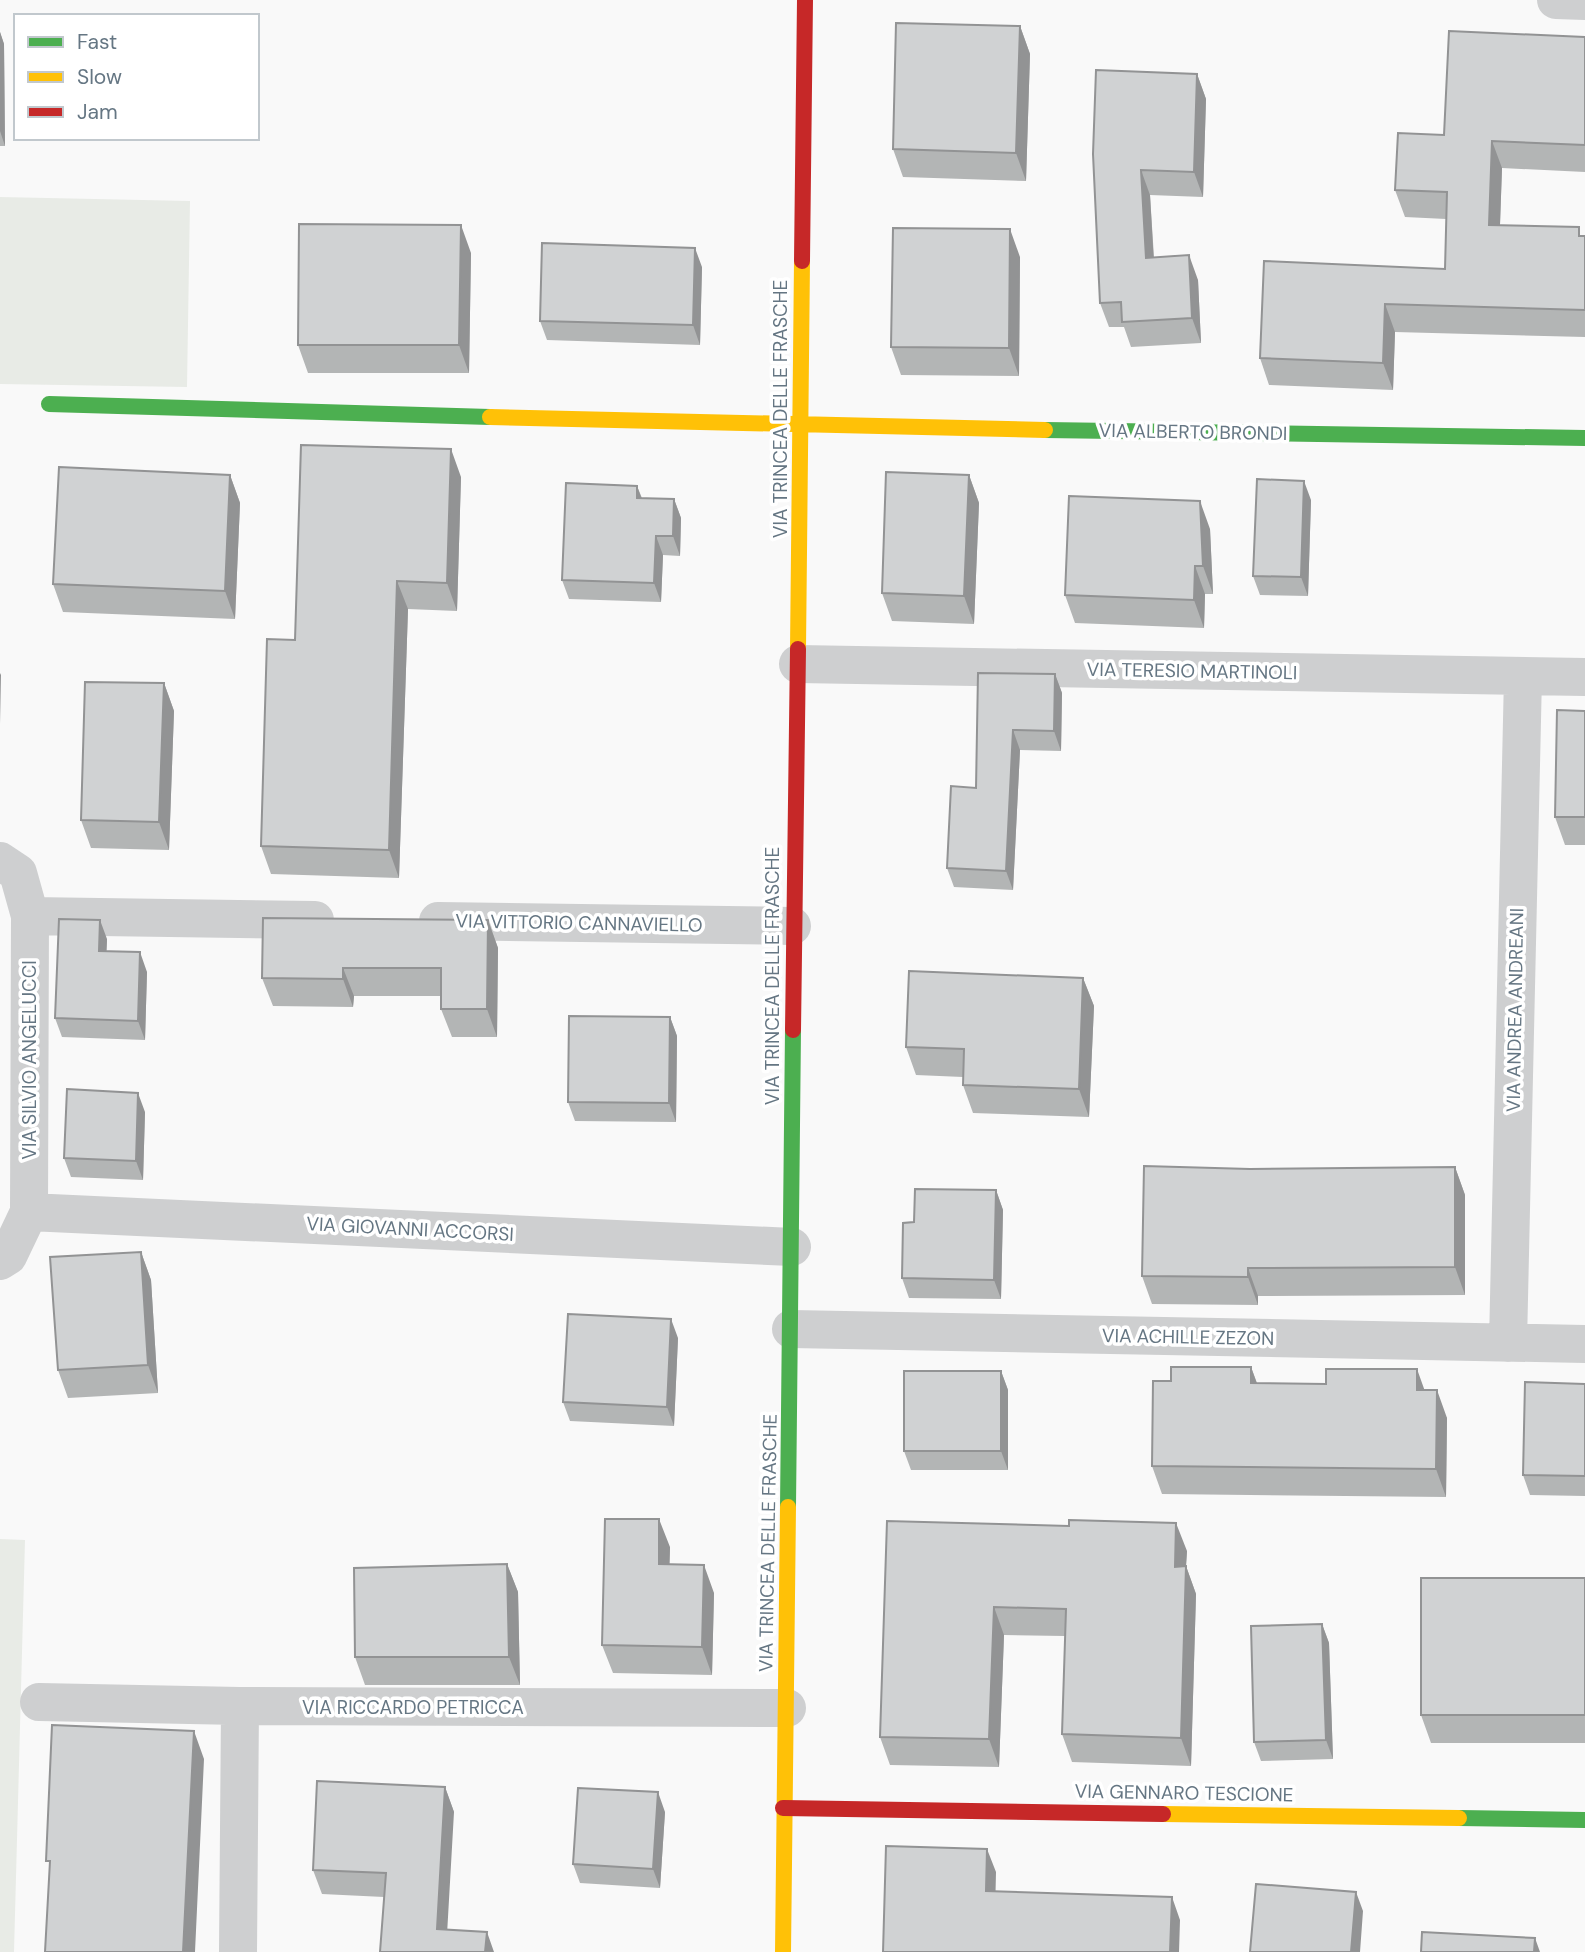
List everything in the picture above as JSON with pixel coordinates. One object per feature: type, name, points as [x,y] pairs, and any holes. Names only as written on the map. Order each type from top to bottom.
[{"type":"street","name":"VIA TRINCEA DELLE FRASCHE","points":[[783,1952],[792,1247],[792,926],[802,426],[805,0]]},
{"type":"street","points":[[1556,0],[1585,1]]},
{"type":"street","name":"VIA ALBERTO BRONDI","points":[[49,404],[802,426],[1585,438]]},
{"type":"street","name":"VIA TERESIO MARTINOLI","points":[[798,664],[1585,677]]},
{"type":"street","name":"VIA ANDREA ANDREANI","points":[[1508,1343],[1522,676]]},
{"type":"street","name":"VIA SILVIO ANGELUCCI","points":[[0,861],[18,873],[30,916],[29,1212],[9,1256],[0,1261]]},
{"type":"street","points":[[30,916],[349,920]]},
{"type":"street","name":"VIA VITTORIO CANNAVIELLO","points":[[404,921],[792,926]]},
{"type":"street","name":"VIA GIOVANNI ACCORSI","points":[[29,1212],[792,1247]]},
{"type":"street","name":"VIA ACHILLE ZEZON","points":[[791,1329],[1585,1344]]},
{"type":"street","name":"VIA RICCARDO PETRICCA","points":[[39,1702],[240,1706],[787,1709]]},
{"type":"street","points":[[238,1952],[240,1706]]},
{"type":"street","name":"VIA GENNARO TESCIONE","points":[[783,1808],[1585,1820]]},
{"type":"shaded area","points":[[0,197],[190,201],[187,387],[0,384]]},
{"type":"shaded area","points":[[0,1539],[25,1540],[14,1952],[0,1952]]},
{"type":"building","points":[[896,23],[1020,26],[1016,153],[893,149]]},
{"type":"building","points":[[1449,31],[1585,37],[1585,145],[1492,141],[1489,225],[1579,227],[1579,236],[1585,236],[1585,310],[1385,304],[1383,363],[1260,358],[1264,261],[1445,269],[1447,192],[1395,190],[1398,133],[1444,135]]},
{"type":"building","points":[[1096,70],[1197,74],[1194,172],[1141,170],[1146,258],[1189,255],[1192,318],[1122,322],[1121,302],[1100,303],[1093,154]]},
{"type":"building","points":[[299,224],[461,225],[459,345],[298,345]]},
{"type":"building","points":[[893,228],[1010,229],[1009,348],[891,347]]},
{"type":"building","points":[[542,243],[695,248],[693,325],[540,321]]},
{"type":"building","points":[[301,445],[451,449],[447,583],[397,581],[389,850],[261,846],[267,639],[295,640]]},
{"type":"building","points":[[59,467],[230,475],[225,591],[53,584]]},
{"type":"building","points":[[886,472],[969,475],[964,596],[882,593]]},
{"type":"building","points":[[1257,479],[1304,481],[1301,577],[1253,576]]},
{"type":"building","points":[[566,483],[637,486],[637,498],[674,499],[673,536],[656,536],[654,583],[562,580]]},
{"type":"building","points":[[1069,496],[1200,501],[1203,566],[1195,566],[1194,600],[1065,595]]},
{"type":"building","points":[[978,673],[1055,674],[1054,731],[1013,730],[1006,871],[947,868],[951,786],[976,788]]},
{"type":"building","points":[[85,682],[164,683],[159,822],[81,820]]},
{"type":"building","points":[[1557,710],[1585,711],[1585,817],[1555,817]]},
{"type":"building","points":[[263,918],[488,920],[487,1009],[441,1009],[441,968],[343,968],[343,979],[262,978]]},
{"type":"building","points":[[59,919],[100,920],[99,951],[140,952],[138,1021],[55,1018]]},
{"type":"building","points":[[909,971],[1083,978],[1079,1089],[963,1085],[964,1049],[906,1047]]},
{"type":"building","points":[[569,1016],[670,1017],[669,1103],[568,1102]]},
{"type":"building","points":[[67,1089],[138,1093],[136,1161],[64,1158]]},
{"type":"building","points":[[1144,1166],[1250,1169],[1455,1167],[1455,1267],[1248,1268],[1248,1277],[1142,1276]]},
{"type":"building","points":[[915,1189],[996,1190],[994,1280],[902,1278],[903,1223],[914,1222]]},
{"type":"building","points":[[141,1252],[148,1365],[58,1370],[50,1257]]},
{"type":"building","points":[[568,1314],[671,1319],[667,1407],[563,1402]]},
{"type":"building","points":[[1171,1367],[1251,1367],[1251,1383],[1326,1384],[1326,1369],[1417,1369],[1417,1390],[1437,1390],[1436,1469],[1152,1466],[1153,1381],[1171,1381]]},
{"type":"building","points":[[904,1371],[1001,1371],[1001,1451],[904,1451]]},
{"type":"building","points":[[1525,1382],[1585,1384],[1585,1476],[1523,1475]]},
{"type":"building","points":[[605,1519],[659,1519],[659,1564],[704,1565],[702,1647],[602,1645]]},
{"type":"building","points":[[1069,1520],[1176,1523],[1175,1567],[1186,1566],[1181,1738],[1062,1734],[1066,1609],[994,1607],[989,1739],[880,1737],[887,1521],[1069,1526]]},
{"type":"building","points":[[507,1564],[509,1657],[355,1657],[354,1568]]},
{"type":"building","points":[[1421,1578],[1585,1578],[1585,1715],[1421,1715]]},
{"type":"building","points":[[1322,1624],[1326,1740],[1254,1742],[1251,1626]]},
{"type":"building","points":[[52,1725],[194,1731],[183,1952],[45,1952],[50,1861],[46,1861]]},
{"type":"building","points":[[317,1781],[445,1787],[437,1929],[487,1932],[485,1952],[380,1952],[386,1873],[313,1870]]},
{"type":"building","points":[[578,1788],[658,1792],[653,1869],[573,1864]]},
{"type":"building","points":[[886,1846],[987,1849],[986,1891],[1172,1897],[1170,1952],[883,1952]]},
{"type":"building","points":[[1256,1884],[1356,1892],[1351,1952],[1250,1952]]},
{"type":"building","points":[[1422,1932],[1535,1938],[1534,1952],[1421,1952]]},
{"type":"traffic: fast","points":[[49,404],[490,417]]},
{"type":"traffic: fast","points":[[1045,430],[1585,438]]},
{"type":"traffic: fast","points":[[788,1507],[793,1030]]},
{"type":"traffic: fast","points":[[1459,1818],[1585,1820]]},
{"type":"traffic: slow","points":[[798,649],[802,261]]},
{"type":"traffic: slow","points":[[490,417],[1045,430]]},
{"type":"traffic: slow","points":[[783,1952],[788,1507]]},
{"type":"traffic: slow","points":[[1163,1814],[1459,1818]]},
{"type":"traffic: jam","points":[[802,261],[805,0]]},
{"type":"traffic: jam","points":[[793,1030],[798,649]]},
{"type":"traffic: jam","points":[[783,1808],[1163,1814]]}]
